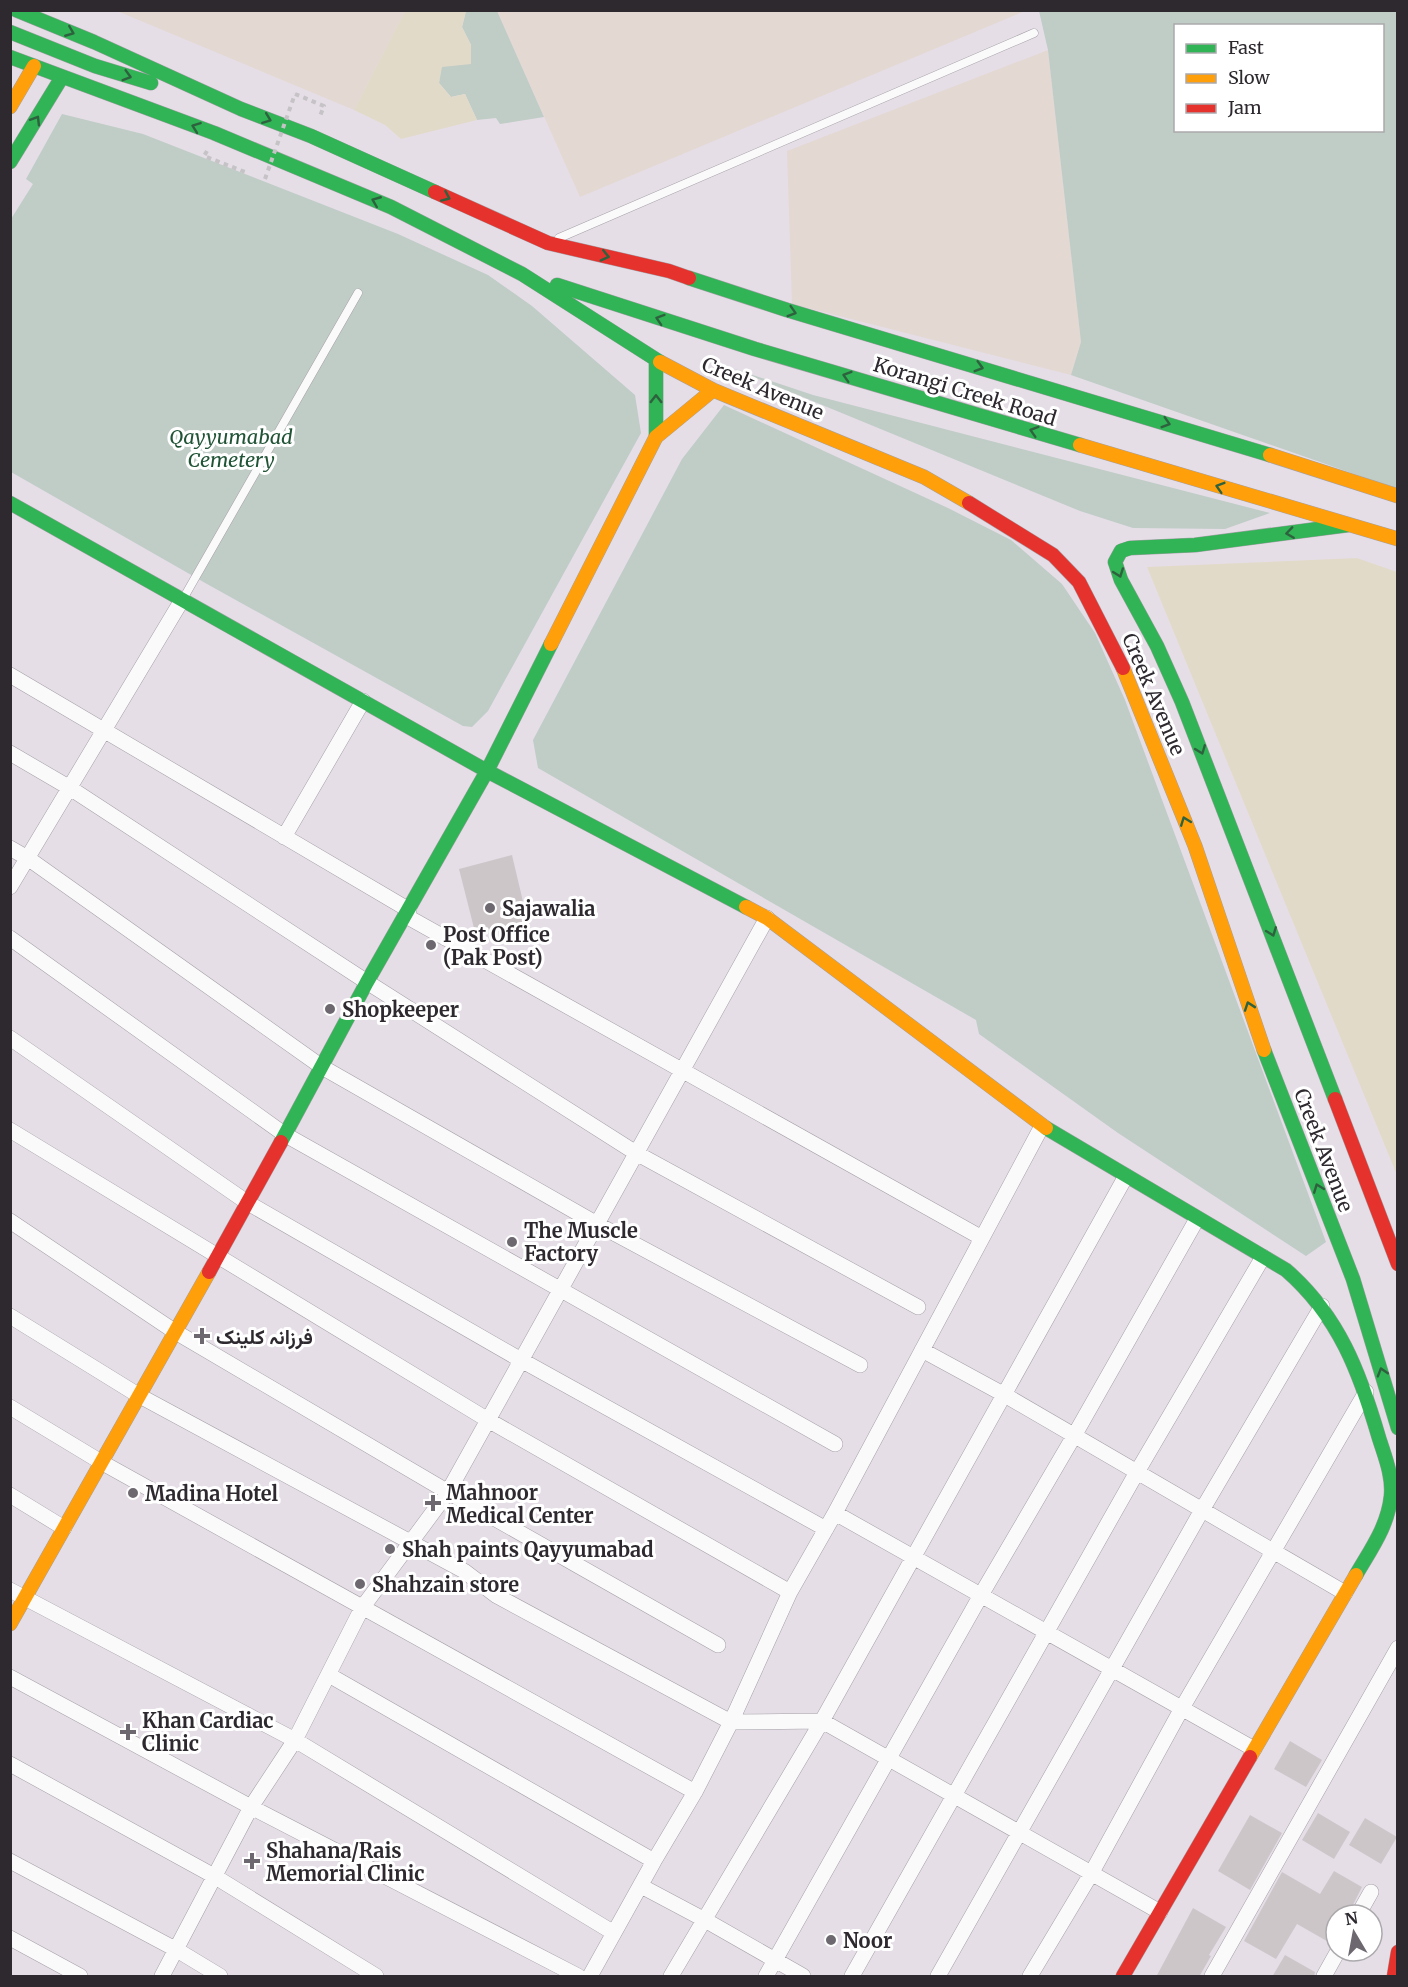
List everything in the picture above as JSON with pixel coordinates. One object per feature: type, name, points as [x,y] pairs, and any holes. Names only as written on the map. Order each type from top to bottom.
[{"type":"main road","points":[[15,10],[94,42],[241,109]]},
{"type":"main road","points":[[10,32],[95,66],[241,109]]},
{"type":"main road","points":[[10,57],[214,133],[391,207],[522,274]]},
{"type":"main road","points":[[10,107],[34,66]]},
{"type":"main road","points":[[10,162],[62,77]]},
{"type":"main road","name":"Korangi Creek Road","points":[[241,109],[311,136],[548,243],[669,271],[787,310],[1179,427],[1398,496]]},
{"type":"main road","name":"Korangi Creek Road","points":[[522,274],[755,349],[1398,539]]},
{"type":"main road","name":"Creek Avenue","points":[[522,274],[656,360],[713,390],[924,477],[989,514],[1053,555],[1079,582],[1117,653],[1195,846],[1258,1035],[1353,1279],[1398,1428]]},
{"type":"main road","points":[[656,360],[656,437]]},
{"type":"main road","points":[[10,1624],[248,1203],[367,982],[487,771],[656,437],[713,390]]},
{"type":"main road","points":[[10,503],[487,771],[767,918],[1042,1126],[1263,1257],[1276,1262],[1306,1286],[1322,1306],[1353,1359],[1366,1392],[1391,1485],[1390,1505],[1384,1525],[1123,1977]]},
{"type":"main road","name":"Creek Avenue","points":[[1348,525],[1195,545],[1130,548],[1121,551],[1115,562],[1121,580],[1157,646],[1182,702],[1398,1264]]},
{"type":"main road","points":[[1394,1977],[1398,1952]]},
{"type":"street","points":[[10,887],[29,859],[102,731],[182,600]]},
{"type":"street","points":[[10,675],[284,837],[407,913],[682,1071],[982,1238]]},
{"type":"street","points":[[284,837],[363,701]]},
{"type":"street","points":[[10,753],[70,788],[367,982],[636,1153],[918,1307]]},
{"type":"street","points":[[10,848],[29,859],[322,1067],[597,1224],[860,1365]]},
{"type":"street","points":[[162,1977],[251,1807],[295,1740],[362,1608],[448,1492],[767,918]]},
{"type":"street","points":[[10,938],[284,1134],[835,1444]]},
{"type":"street","points":[[10,1038],[248,1203],[521,1360],[826,1528]]},
{"type":"street","points":[[590,1977],[695,1792],[731,1722],[790,1592],[835,1513],[1042,1126]]},
{"type":"street","points":[[10,1130],[488,1420],[790,1592]]},
{"type":"street","points":[[671,1977],[822,1721],[1126,1176]]},
{"type":"street","points":[[766,1977],[1197,1218]]},
{"type":"street","points":[[10,1221],[174,1331],[448,1492],[718,1645]]},
{"type":"street","points":[[852,1977],[1046,1631],[1263,1257]]},
{"type":"street","points":[[938,1977],[1202,1510],[1322,1306]]},
{"type":"street","points":[[10,1316],[138,1395],[411,1540],[464,1570],[497,1596],[731,1722],[822,1721],[1160,1912]]},
{"type":"street","points":[[922,1350],[1003,1394],[1345,1593]]},
{"type":"street","points":[[1030,1977],[1091,1874],[1182,1708],[1366,1392]]},
{"type":"street","points":[[10,1407],[101,1462],[695,1792]]},
{"type":"street","points":[[10,1495],[64,1528]]},
{"type":"street","points":[[835,1513],[1254,1749]]},
{"type":"street","points":[[10,1590],[295,1740],[614,1933]]},
{"type":"street","points":[[1212,1977],[1398,1648]]},
{"type":"street","points":[[329,1675],[654,1862]]},
{"type":"street","points":[[10,1677],[251,1807],[578,1977]]},
{"type":"street","points":[[10,1764],[214,1875],[376,1977]]},
{"type":"street","points":[[10,1861],[177,1950],[220,1977]]},
{"type":"street","points":[[641,1886],[803,1977]]},
{"type":"street","points":[[1365,1903],[1371,1892]]},
{"type":"street","points":[[10,1938],[80,1977]]},
{"type":"street","points":[[1324,1977],[1332,1963]]},
{"type":"lane","points":[[548,243],[1034,33]]},
{"type":"lane","points":[[182,600],[358,292]]},
{"type":"path","points":[[204,156],[265,179],[296,94],[324,106]]},
{"type":"shaded area","points":[[117,11],[405,11],[354,110]]},
{"type":"shaded area","points":[[497,11],[1025,11],[580,197]]},
{"type":"shaded area","points":[[1048,50],[1081,342],[1071,375],[792,304],[787,151]]},
{"type":"green space","points":[[466,11],[497,11],[544,117],[500,124],[496,118],[477,120],[465,94],[451,97],[439,83],[441,67],[471,45],[462,27]]},
{"type":"green space","points":[[1039,11],[1397,11],[1397,489],[1071,375],[1081,342],[1048,50]]},
{"type":"green space","name":"Qayyumabad Cemetery","points":[[62,114],[143,134],[398,234],[488,275],[532,306],[635,395],[641,433],[488,711],[472,727],[463,726],[11,472],[11,219],[33,184],[26,179]]},
{"type":"green space","points":[[732,368],[813,395],[1270,513],[1225,529],[1133,528],[1080,511]]},
{"type":"green space","points":[[724,405],[948,508],[1011,540],[1062,584],[1095,633],[1125,700],[1326,1242],[1306,1256],[1118,1133],[979,1034],[976,1020],[538,768],[533,740],[682,459]]},
{"type":"sand","points":[[405,11],[466,11],[462,27],[471,45],[471,64],[442,67],[439,83],[451,97],[465,94],[477,120],[401,139],[385,125],[354,110]]},
{"type":"sand","points":[[1357,558],[1397,572],[1397,1175],[1147,567]]},
{"type":"building","points":[[512,855],[529,927],[476,936],[459,869]]},
{"type":"building","points":[[1290,1741],[1322,1760],[1306,1787],[1274,1769]]},
{"type":"building","points":[[1318,1813],[1350,1832],[1334,1859],[1302,1840]]},
{"type":"building","points":[[1250,1815],[1282,1833],[1250,1890],[1218,1871]]},
{"type":"building","points":[[1365,1818],[1397,1837],[1381,1864],[1349,1845]]},
{"type":"building","points":[[1334,1871],[1362,1887],[1354,1903],[1324,1903],[1324,1939],[1297,1924],[1276,1959],[1244,1941],[1282,1872],[1320,1894]]},
{"type":"building","points":[[1193,1908],[1226,1927],[1209,1955],[1211,1956],[1199,1977],[1156,1977]]},
{"type":"building","points":[[1285,1955],[1315,1972],[1314,1977],[1272,1977]]},
{"type":"traffic: fast","points":[[16,10],[94,42],[241,109],[311,136],[435,192]]},
{"type":"traffic: fast","points":[[10,32],[95,66],[151,83]]},
{"type":"traffic: fast","points":[[10,57],[214,133],[391,207],[522,274],[660,362]]},
{"type":"traffic: fast","points":[[10,162],[62,77]]},
{"type":"traffic: fast","points":[[689,278],[787,310],[1270,455]]},
{"type":"traffic: fast","points":[[557,285],[755,349],[1080,445]]},
{"type":"traffic: fast","points":[[656,360],[656,437]]},
{"type":"traffic: fast","points":[[10,503],[487,771],[746,907]]},
{"type":"traffic: fast","points":[[1335,1099],[1182,702],[1157,646],[1121,580],[1115,562],[1121,551],[1130,548],[1195,545],[1348,525]]},
{"type":"traffic: fast","points":[[281,1142],[367,982],[487,771],[551,644]]},
{"type":"traffic: fast","points":[[1264,1050],[1353,1279],[1398,1428]]},
{"type":"traffic: fast","points":[[1046,1128],[1286,1270],[1304,1288],[1334,1326],[1364,1391],[1391,1481],[1391,1496],[1386,1517],[1378,1537],[1356,1575]]},
{"type":"traffic: slow","points":[[10,107],[34,66]]},
{"type":"traffic: slow","points":[[660,362],[713,390],[924,477],[969,503]]},
{"type":"traffic: slow","points":[[551,644],[656,437],[713,390]]},
{"type":"traffic: slow","points":[[1080,445],[1398,539]]},
{"type":"traffic: slow","points":[[1270,455],[1398,496]]},
{"type":"traffic: slow","points":[[1123,668],[1195,846],[1264,1050]]},
{"type":"traffic: slow","points":[[746,907],[767,918],[1046,1128]]},
{"type":"traffic: slow","points":[[10,1624],[209,1272]]},
{"type":"traffic: slow","points":[[1250,1757],[1356,1575]]},
{"type":"traffic: jam","points":[[435,192],[548,243],[669,271],[689,278]]},
{"type":"traffic: jam","points":[[969,503],[1053,555],[1079,582],[1123,668]]},
{"type":"traffic: jam","points":[[1335,1099],[1398,1264]]},
{"type":"traffic: jam","points":[[209,1272],[281,1142]]},
{"type":"traffic: jam","points":[[1123,1976],[1250,1757]]},
{"type":"traffic: jam","points":[[1394,1976],[1398,1952]]},
{"type":"place","name":"Sajawalia","points":[[490,908]]},
{"type":"place","name":"Post Office (Pak Post)","points":[[431,945]]},
{"type":"place","name":"Shopkeeper","points":[[330,1009]]},
{"type":"place","name":"The Muscle Factory","points":[[512,1242]]},
{"type":"place","name":"فرزانہ کلینک","points":[[202,1336]]},
{"type":"place","name":"Madina Hotel","points":[[133,1493]]},
{"type":"place","name":"Mahnoor Medical Center","points":[[433,1503]]},
{"type":"place","name":"Shah paints Qayyumabad","points":[[390,1549]]},
{"type":"place","name":"Shahzain store","points":[[360,1584]]},
{"type":"place","name":"Khan Cardiac Clinic","points":[[128,1732]]},
{"type":"place","name":"Shahana/Rais Memorial Clinic","points":[[252,1861]]},
{"type":"place","name":"Noor","points":[[831,1940]]}]
